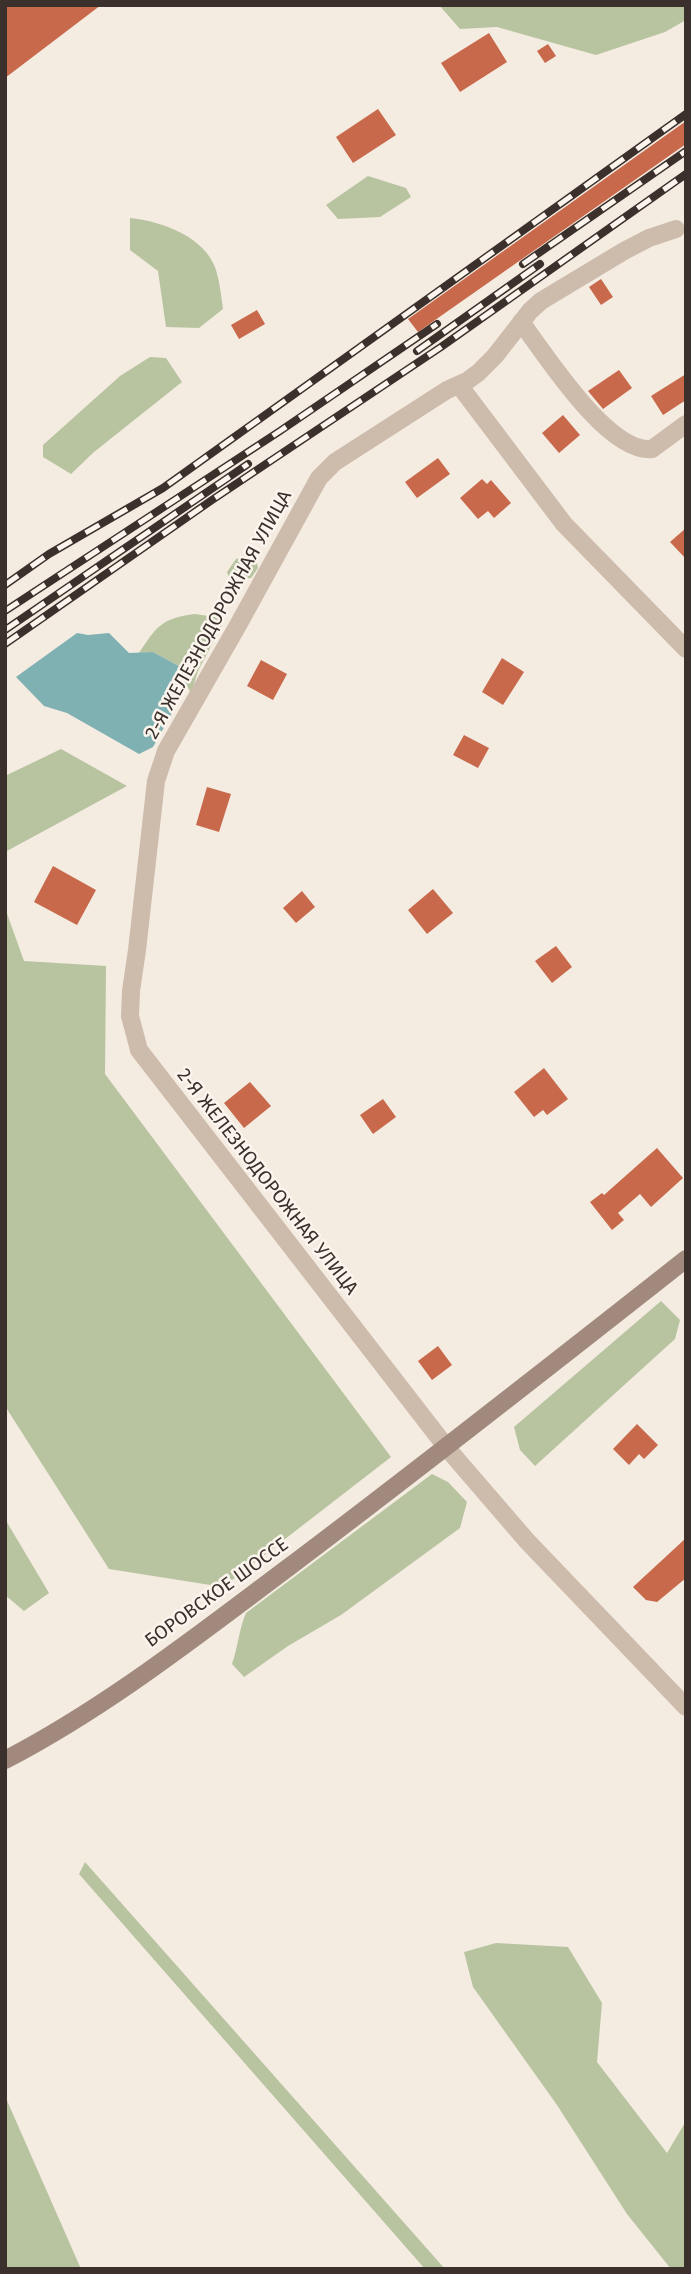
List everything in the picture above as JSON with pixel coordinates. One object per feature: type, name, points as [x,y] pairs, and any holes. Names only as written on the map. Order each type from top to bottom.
[{"type":"main road","name":"БОРОВСКОЕ ШОССЕ","points":[[5,1760],[62,1728],[187,1643],[447,1448],[686,1259]]},
{"type":"street","name":"2-Я ЖЕЛЕЗНОДОРОЖНАЯ УЛИЦА","points":[[676,229],[649,238],[624,251],[541,301],[478,373],[447,390],[323,472],[166,751],[156,781],[130,1016],[139,1050],[447,1448],[528,1542],[686,1707]]},
{"type":"street","points":[[521,322],[587,410],[620,438],[647,450],[652,449],[686,424]]},
{"type":"street","points":[[459,385],[564,524],[686,649]]},
{"type":"green space","points":[[439,5],[686,5],[686,20],[665,32],[596,55],[497,27],[460,29]]},
{"type":"green space","points":[[368,176],[406,188],[411,197],[380,217],[338,219],[326,205]]},
{"type":"green space","points":[[130,218],[168,227],[203,248],[216,270],[223,309],[199,328],[166,327],[158,271],[130,250]]},
{"type":"green space","points":[[150,357],[166,358],[182,382],[94,452],[71,474],[43,457],[43,445],[120,376]]},
{"type":"green space","points":[[248,554],[256,559],[258,568],[251,578],[230,580],[227,572],[236,559]]},
{"type":"green space","points":[[195,614],[215,617],[223,623],[198,671],[191,693],[187,686],[186,670],[153,652],[139,653],[161,625],[175,618]]},
{"type":"green space","points":[[61,749],[127,786],[5,852],[5,776]]},
{"type":"green space","points":[[5,908],[24,961],[106,966],[105,1074],[391,1457],[223,1587],[109,1569],[5,1406]]},
{"type":"green space","points":[[661,1301],[680,1320],[675,1339],[535,1466],[520,1450],[514,1427]]},
{"type":"green space","points":[[432,1474],[448,1482],[467,1502],[460,1528],[341,1615],[288,1646],[244,1677],[232,1664],[246,1613]]},
{"type":"green space","points":[[5,1519],[49,1593],[24,1611],[5,1595]]},
{"type":"green space","points":[[85,1862],[445,2269],[425,2269],[79,1874]]},
{"type":"green space","points":[[496,1943],[568,1947],[602,2003],[597,2062],[667,2153],[686,2121],[686,2269],[671,2269],[627,2214],[557,2105],[473,1987],[464,1952]]},
{"type":"green space","points":[[5,2096],[81,2269],[5,2269]]},
{"type":"water","points":[[77,633],[109,633],[129,653],[153,652],[186,670],[187,686],[153,747],[139,754],[67,713],[44,706],[16,677]]},
{"type":"building","points":[[5,5],[101,5],[5,78]]},
{"type":"building","points":[[489,33],[507,62],[460,92],[441,63]]},
{"type":"building","points":[[548,44],[556,56],[545,63],[537,51]]},
{"type":"building","points":[[378,109],[396,135],[353,163],[336,137]]},
{"type":"building","points":[[686,121],[686,144],[418,332],[408,319]]},
{"type":"building","points":[[601,279],[613,297],[601,305],[589,287]]},
{"type":"building","points":[[257,310],[265,324],[239,339],[231,325]]},
{"type":"building","points":[[619,370],[632,388],[603,409],[588,391]]},
{"type":"building","points":[[686,374],[686,400],[663,415],[651,396]]},
{"type":"building","points":[[563,415],[580,435],[559,453],[542,433]]},
{"type":"building","points":[[438,458],[450,474],[417,498],[405,482]]},
{"type":"building","points":[[482,479],[487,484],[491,480],[511,503],[494,518],[488,511],[478,519],[460,498]]},
{"type":"building","points":[[686,528],[686,559],[670,542]]},
{"type":"building","points":[[502,658],[524,672],[503,705],[482,692]]},
{"type":"building","points":[[261,660],[287,674],[273,700],[247,686]]},
{"type":"building","points":[[464,735],[489,748],[478,768],[453,755]]},
{"type":"building","points":[[207,787],[231,794],[219,832],[196,825]]},
{"type":"building","points":[[53,866],[96,890],[77,925],[34,902]]},
{"type":"building","points":[[433,889],[453,913],[427,934],[408,910]]},
{"type":"building","points":[[302,891],[315,907],[296,923],[283,908]]},
{"type":"building","points":[[556,946],[572,967],[552,983],[535,961]]},
{"type":"building","points":[[544,1068],[568,1099],[547,1115],[543,1110],[534,1117],[514,1092]]},
{"type":"building","points":[[250,1082],[271,1106],[244,1128],[224,1103]]},
{"type":"building","points":[[383,1099],[396,1117],[373,1134],[360,1115]]},
{"type":"building","points":[[657,1148],[683,1178],[651,1207],[640,1194],[618,1213],[624,1220],[612,1230],[590,1202],[602,1193],[604,1195]]},
{"type":"building","points":[[438,1346],[452,1365],[432,1380],[418,1361]]},
{"type":"building","points":[[637,1424],[658,1445],[644,1459],[639,1454],[629,1465],[613,1449]]},
{"type":"building","points":[[686,1538],[686,1578],[657,1602],[646,1600],[633,1587]]},
{"type":"railway","points":[[5,585],[49,554],[163,488],[686,114]]},
{"type":"railway","points":[[523,264],[686,151]]},
{"type":"railway","points":[[5,644],[212,500],[441,347],[686,174]]},
{"type":"railway","points":[[417,351],[540,264]]},
{"type":"railway","points":[[5,611],[280,431],[437,324]]},
{"type":"railway","points":[[5,630],[248,464]]}]
